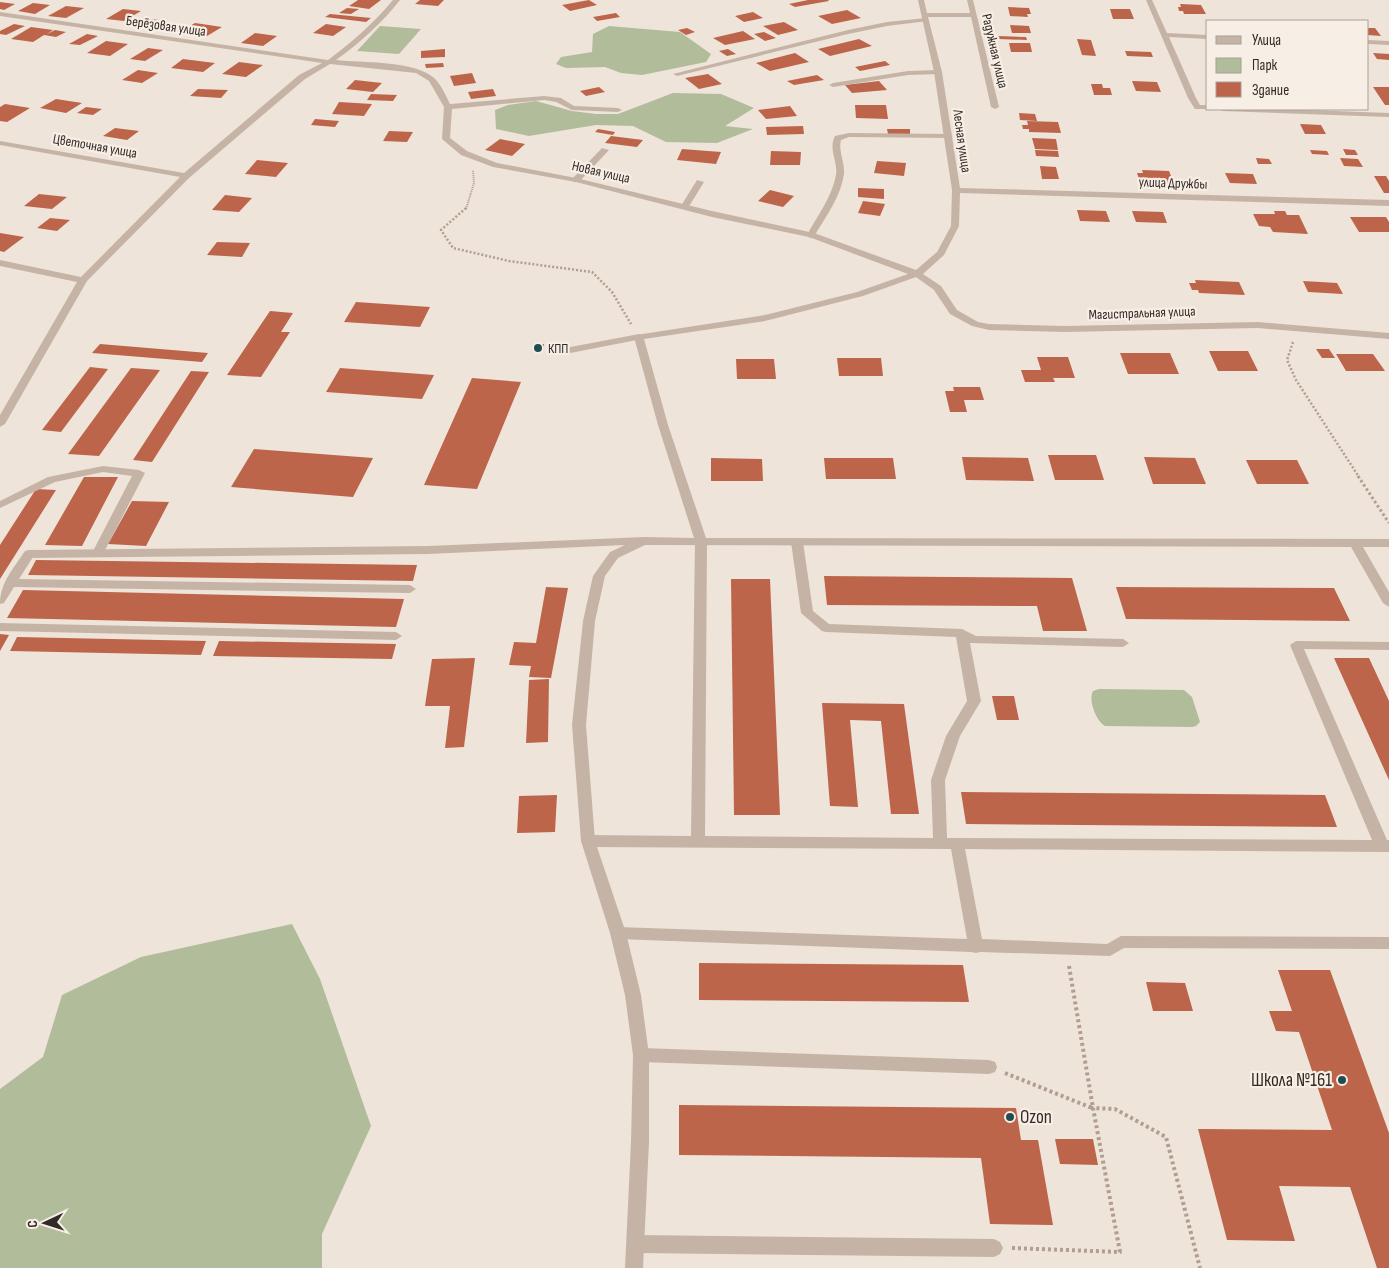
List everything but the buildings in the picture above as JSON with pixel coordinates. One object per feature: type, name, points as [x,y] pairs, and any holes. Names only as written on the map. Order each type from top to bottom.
[{"type":"street","points":[[0,424],[83,280],[186,176],[302,77],[329,62],[378,22],[397,0]]},
{"type":"street","name":"Лесная улица","points":[[917,274],[941,253],[955,226],[956,190],[938,72],[921,0]]},
{"type":"street","name":"Радужная улица","points":[[970,0],[995,107]]},
{"type":"street","points":[[1149,0],[1198,107],[1206,108]]},
{"type":"street","name":"Берёзовая улица","points":[[0,14],[329,62]]},
{"type":"street","points":[[677,74],[887,24],[925,18],[973,15]]},
{"type":"street","points":[[1164,35],[1206,36]]},
{"type":"street","points":[[1369,42],[1389,43]]},
{"type":"street","points":[[329,62],[418,71],[432,80],[448,107],[544,98],[558,100],[572,108],[618,110]]},
{"type":"street","points":[[834,85],[908,73],[938,72]]},
{"type":"street","name":"Новая улица","points":[[448,107],[446,139],[453,146],[472,157],[496,165],[576,180],[712,214],[811,235],[917,274]]},
{"type":"street","points":[[1250,110],[1389,115]]},
{"type":"street","points":[[811,235],[836,185],[840,172],[835,143],[838,138],[849,135],[949,136]]},
{"type":"street","name":"Цветочная улица","points":[[0,143],[186,176]]},
{"type":"street","points":[[576,180],[604,150]]},
{"type":"street","points":[[685,206],[700,182]]},
{"type":"street","name":"улица Дружбы","points":[[956,190],[1389,203]]},
{"type":"street","points":[[0,262],[83,280]]},
{"type":"street","points":[[560,352],[639,337],[765,318],[860,294],[917,274]]},
{"type":"street","name":"Магистральная улица","points":[[917,274],[938,288],[953,312],[975,324],[989,327],[1065,329],[1258,324],[1389,336]]},
{"type":"street","points":[[639,337],[663,425],[701,541],[698,841]]},
{"type":"street","points":[[0,505],[52,479],[103,470],[139,472],[98,553]]},
{"type":"street","points":[[634,1268],[641,1055],[633,995],[618,933],[588,841],[579,726],[589,621],[599,576],[614,555],[645,541]]},
{"type":"street","points":[[0,600],[29,554],[428,550],[645,541],[1389,543]]},
{"type":"street","points":[[797,542],[807,613],[826,628],[962,633],[974,640],[1122,642]]},
{"type":"street","points":[[1355,544],[1389,603]]},
{"type":"street","points":[[10,583],[410,589]]},
{"type":"street","points":[[0,627],[396,636]]},
{"type":"street","points":[[940,843],[938,780],[953,736],[974,700],[962,633]]},
{"type":"street","points":[[588,841],[1385,846],[1296,645],[1389,646]]},
{"type":"street","points":[[957,843],[976,947]]},
{"type":"street","points":[[618,933],[976,947],[1110,950],[1121,942],[1389,943]]},
{"type":"street","points":[[641,1055],[989,1067]]},
{"type":"street","points":[[636,1244],[994,1248]]},
{"type":"path","points":[[472,157],[474,183],[466,209],[441,230],[453,248],[509,261],[592,272],[612,292],[639,337]]},
{"type":"path","points":[[1292,327],[1293,344],[1287,360],[1296,380],[1389,523]]},
{"type":"path","points":[[994,1248],[1120,1252],[1066,949]]},
{"type":"path","points":[[989,1067],[1093,1108],[1115,1109],[1166,1137],[1200,1268]]},
{"type":"green space","points":[[380,26],[421,29],[399,54],[357,51]]},
{"type":"green space","points":[[609,26],[680,32],[711,54],[706,62],[642,75],[621,73],[605,67],[566,68],[556,64],[561,57],[592,52],[593,34]]},
{"type":"green space","points":[[673,93],[721,94],[754,108],[725,126],[753,129],[717,143],[666,142],[633,126],[596,125],[529,136],[496,129],[495,110],[508,105],[536,101],[572,111],[618,114]]},
{"type":"green space","points":[[1099,689],[1184,690],[1192,697],[1200,722],[1192,727],[1105,726],[1099,720],[1092,705],[1093,691]]},
{"type":"green space","points":[[292,924],[320,979],[371,1126],[322,1234],[322,1268],[0,1268],[0,1089],[43,1057],[62,995],[141,957]]},
{"type":"place","name":"КПП","points":[[538,348]]},
{"type":"place","name":"Школа №161","points":[[1342,1080]]},
{"type":"place","name":"Ozon","points":[[1010,1117]]}]
